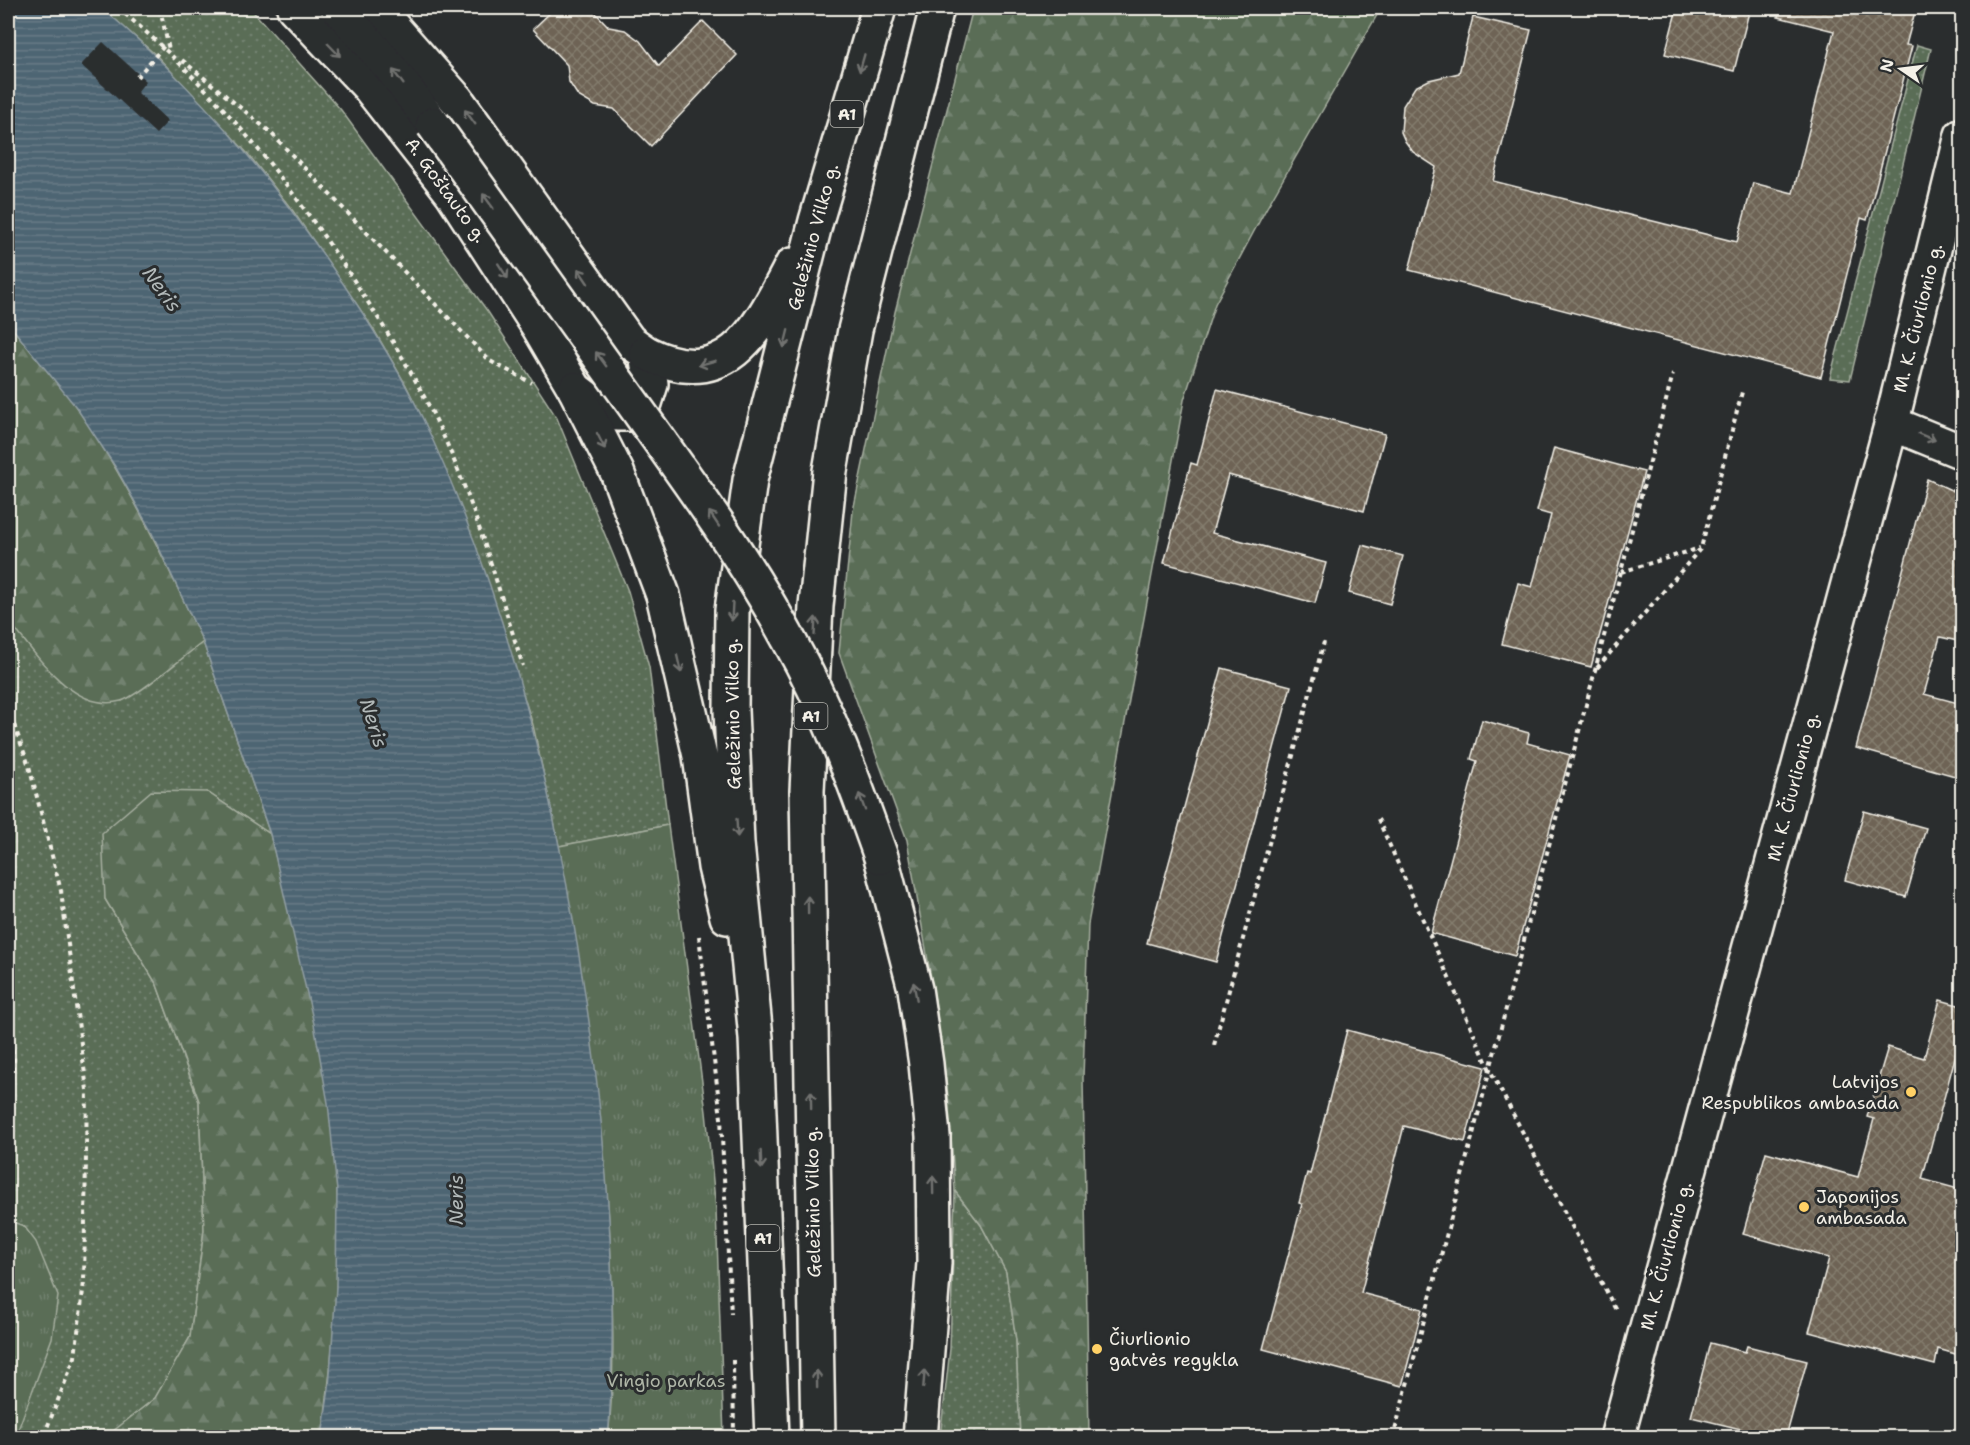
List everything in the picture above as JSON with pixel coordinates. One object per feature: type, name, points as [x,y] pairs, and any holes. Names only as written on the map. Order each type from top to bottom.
[{"type":"main road","name":"A. Goštauto g.","points":[[294,8],[369,87],[452,193],[538,326],[575,389],[617,472],[663,595],[700,756],[715,867],[756,1038]]},
{"type":"main road","points":[[338,8],[389,66],[433,124],[688,481],[749,571],[790,640],[848,763],[881,857],[915,989],[926,1064],[933,1136],[934,1263],[920,1437]]},
{"type":"main road","points":[[376,8],[457,100],[629,341],[664,362],[684,366],[704,366],[725,357],[758,329],[816,221]]},
{"type":"main road","name":"Geležinio Vilko g.","points":[[772,1437],[756,1038],[737,843],[731,710],[732,610],[750,480],[816,221],[879,8]]},
{"type":"main road","name":"Geležinio Vilko g.","points":[[818,1437],[807,791],[816,606],[830,471],[855,330],[937,8]]},
{"type":"main road","name":"M. K. Čiurlionio g.","points":[[1617,1437],[1892,423],[1962,140]]},
{"type":"main road","points":[[575,389],[601,410],[617,414],[632,414],[645,403],[651,384],[646,353]]},
{"type":"main road","points":[[1892,423],[1962,452]]},
{"type":"path","points":[[118,8],[269,131],[490,361],[537,386]]},
{"type":"path","points":[[160,8],[166,48],[249,136],[311,216],[383,324],[429,407],[462,482],[523,666]]},
{"type":"path","points":[[137,77],[166,48]]},
{"type":"path","points":[[1393,1437],[1673,374]]},
{"type":"path","points":[[1595,670],[1701,548],[1742,392]]},
{"type":"path","points":[[1621,572],[1701,548]]},
{"type":"path","points":[[1214,1045],[1324,642]]},
{"type":"path","points":[[8,708],[29,766],[61,891],[87,1090],[84,1282],[75,1358],[43,1437]]},
{"type":"path","points":[[1378,819],[1490,1070],[1639,1355]]},
{"type":"path","points":[[699,929],[721,1118],[731,1316]]},
{"type":"path","points":[[8,1013],[14,1060],[8,1112]]},
{"type":"path","points":[[733,1351],[734,1437]]},
{"type":"green space","points":[[102,8],[250,8],[341,110],[488,312],[557,418],[628,591],[649,667],[668,825],[559,846],[533,725],[481,565],[431,437],[406,385],[374,330],[293,211],[248,154],[157,56]]},
{"type":"green space","points":[[973,8],[1381,8],[1266,209],[1215,304],[1184,400],[1088,924],[1083,1078],[1089,1437],[1020,1437],[1016,1340],[1006,1272],[981,1225],[955,1191],[948,1096],[935,1001],[907,840],[839,653],[853,511],[895,312]]},
{"type":"green space","points":[[1917,45],[1931,49],[1850,380],[1830,378]]},
{"type":"green space","points":[[13,329],[69,397],[112,463],[145,522],[203,642],[150,684],[121,701],[103,703],[86,698],[71,689],[42,663],[8,620],[8,331]]},
{"type":"green space","points":[[8,620],[60,681],[122,701],[203,642],[270,834],[207,792],[105,899],[157,985],[199,1102],[204,1230],[190,1337],[155,1398],[113,1432],[114,1437],[8,1437]]},
{"type":"green space","points":[[151,791],[207,792],[270,834],[321,1056],[334,1147],[338,1223],[336,1284],[322,1437],[114,1437],[112,1432],[155,1398],[190,1337],[204,1230],[199,1101],[157,985],[105,899],[102,833]]},
{"type":"green space","name":"Vingio parkas","points":[[668,825],[706,1112],[716,1210],[724,1437],[608,1437],[613,1371],[613,1327],[604,1156],[585,1001],[559,846]]},
{"type":"green space","points":[[955,1191],[981,1225],[1006,1272],[1016,1340],[1020,1437],[940,1438],[950,1349]]},
{"type":"green space","points":[[10,1221],[24,1226],[36,1242],[58,1296],[52,1338],[15,1438],[8,1437]]},
{"type":"water","name":"Neris","points":[[8,8],[102,8],[165,65],[223,126],[302,225],[370,324],[431,436],[488,581],[512,655],[551,806],[580,959],[608,1193],[612,1351],[608,1437],[322,1437],[329,1388],[336,1287],[337,1191],[328,1103],[314,1024],[270,834],[203,642],[151,531],[116,468],[76,407],[8,323]]},
{"type":"pier","points":[[103,42],[146,81],[137,92],[168,121],[156,134],[81,65]]},
{"type":"building","points":[[555,8],[591,8],[609,27],[625,30],[640,41],[659,66],[703,21],[737,55],[651,146],[614,109],[595,106],[578,96],[569,82],[567,65],[533,29]]},
{"type":"building","points":[[1677,8],[1750,8],[1734,71],[1665,54]]},
{"type":"building","points":[[1779,8],[1916,8],[1906,45],[1912,46],[1867,220],[1861,218],[1821,377],[1409,270],[1436,167],[1413,152],[1405,141],[1401,132],[1403,106],[1415,87],[1429,80],[1459,73],[1473,17],[1531,30],[1493,181],[1737,242],[1753,183],[1793,193],[1834,31],[1778,17]]},
{"type":"building","points":[[1217,389],[1385,434],[1364,511],[1228,475],[1212,533],[1326,563],[1315,603],[1164,563],[1191,463],[1197,465]]},
{"type":"building","points":[[1554,448],[1644,472],[1591,667],[1502,644],[1518,583],[1532,587],[1551,515],[1537,511]]},
{"type":"building","points":[[1927,479],[1962,495],[1962,642],[1940,637],[1924,694],[1962,704],[1962,778],[1856,748]]},
{"type":"building","points":[[1362,545],[1403,556],[1390,604],[1349,593]]},
{"type":"building","points":[[1222,668],[1291,686],[1216,962],[1147,943]]},
{"type":"building","points":[[1482,720],[1529,733],[1527,743],[1570,755],[1515,956],[1431,933],[1477,761],[1471,759]]},
{"type":"building","points":[[1864,811],[1926,828],[1906,897],[1845,880]]},
{"type":"building","points":[[1940,1000],[1962,1006],[1962,1032],[1922,1179],[1962,1190],[1962,1356],[1938,1349],[1935,1365],[1809,1332],[1829,1258],[1743,1234],[1766,1152],[1858,1177],[1874,1119],[1867,1117],[1888,1047],[1924,1058]]},
{"type":"building","points":[[1347,1030],[1485,1067],[1465,1142],[1404,1126],[1361,1293],[1422,1309],[1402,1386],[1263,1349],[1302,1204],[1299,1203],[1307,1173],[1310,1174]]},
{"type":"building","points":[[1710,1343],[1745,1352],[1747,1346],[1807,1361],[1786,1437],[1774,1437],[1691,1417]]},
{"type":"place","name":"Latvijos Respublikos ambasada","points":[[1911,1092]]},
{"type":"place","name":"Japonijos ambasada","points":[[1804,1207]]},
{"type":"place","name":"Čiurlionio gatvės regykla","points":[[1097,1349]]}]
